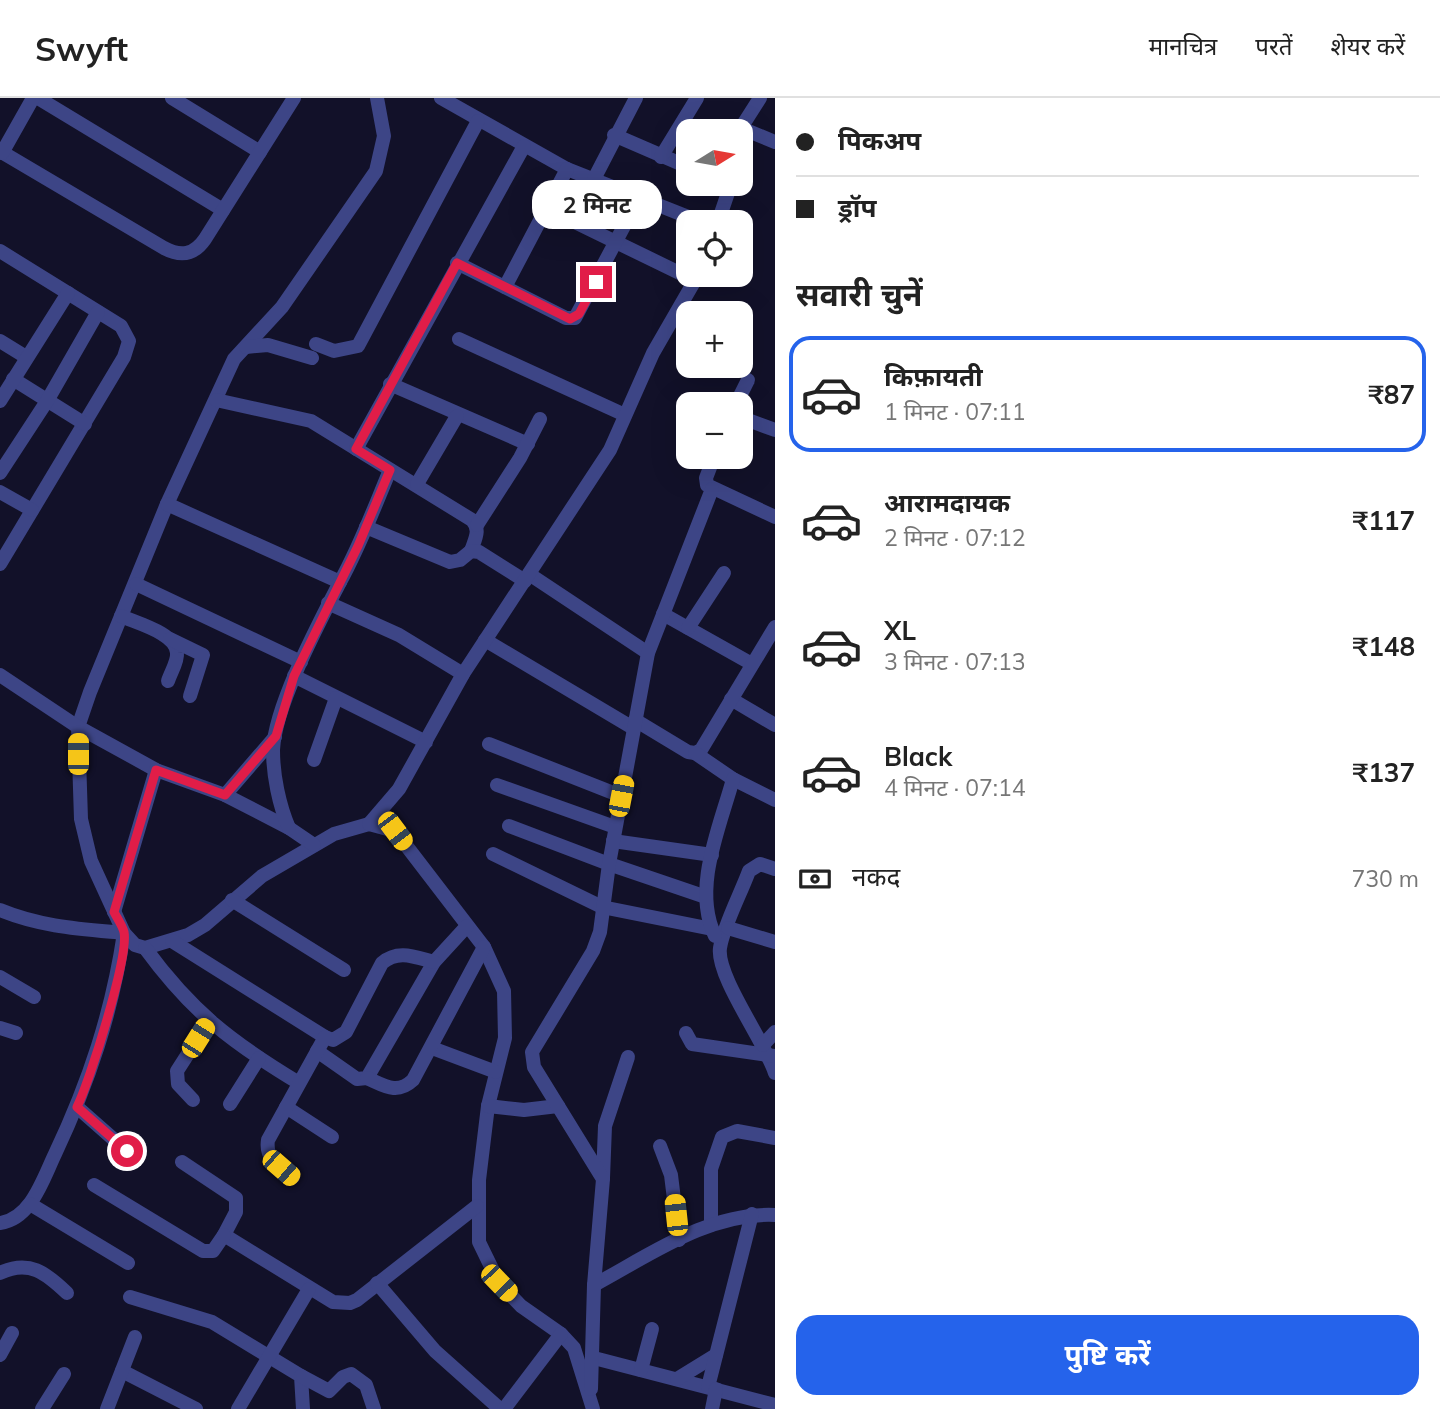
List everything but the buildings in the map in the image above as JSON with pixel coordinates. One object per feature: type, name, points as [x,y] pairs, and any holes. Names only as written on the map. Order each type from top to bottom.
[{"type":"street","points":[[223,210],[35,98],[1,152],[174,254],[190,253],[198,248],[223,210],[294,98]]},
{"type":"street","points":[[172,98],[194,104],[260,152]]},
{"type":"street","points":[[299,1083],[259,1058],[209,1021],[184,998],[145,948],[135,944],[124,933],[91,861],[81,819],[78,727],[167,504],[234,359],[282,307],[376,171],[384,136],[377,98]]},
{"type":"street","points":[[593,180],[614,135],[636,98]]},
{"type":"street","points":[[661,158],[697,98]]},
{"type":"street","points":[[747,119],[760,98]]},
{"type":"street","points":[[443,99],[567,169],[676,212]]},
{"type":"street","points":[[246,347],[268,345],[334,351],[358,346],[478,121]]},
{"type":"street","points":[[753,134],[775,142]]},
{"type":"street","points":[[614,135],[676,163]]},
{"type":"street","points":[[356,449],[524,146]]},
{"type":"street","points":[[505,287],[567,169]]},
{"type":"street","points":[[457,263],[566,318],[575,318],[639,198]]},
{"type":"street","points":[[546,208],[616,245],[676,269]]},
{"type":"street","points":[[0,251],[121,326],[130,341],[124,357],[0,565]]},
{"type":"street","points":[[369,824],[399,789],[463,674],[610,450],[653,353],[692,287]]},
{"type":"street","points":[[0,401],[68,293]]},
{"type":"street","points":[[0,473],[47,401],[98,312]]},
{"type":"street","points":[[459,340],[625,415]]},
{"type":"street","points":[[0,341],[26,357]]},
{"type":"street","points":[[13,379],[85,424]]},
{"type":"street","points":[[742,392],[748,380]]},
{"type":"street","points":[[390,384],[457,416],[528,444]]},
{"type":"street","points":[[216,400],[311,421],[417,484],[477,526]]},
{"type":"street","points":[[417,484],[457,416]]},
{"type":"street","points":[[366,527],[450,562],[460,560],[471,551],[477,526],[528,444],[540,419]]},
{"type":"street","points":[[753,421],[775,430]]},
{"type":"street","points":[[709,469],[706,478],[712,489],[775,517]]},
{"type":"street","points":[[289,828],[281,810],[274,750],[276,736],[294,676],[366,527],[390,470]]},
{"type":"street","points":[[603,1179],[534,1067],[532,1052],[593,951],[600,932],[614,834],[648,653],[712,489]]},
{"type":"street","points":[[0,492],[32,510]]},
{"type":"street","points":[[167,504],[340,582]]},
{"type":"street","points":[[471,551],[479,552],[527,577],[648,653]]},
{"type":"street","points":[[688,628],[724,573]]},
{"type":"street","points":[[136,584],[301,662]]},
{"type":"street","points":[[328,603],[399,635],[463,674]]},
{"type":"street","points":[[663,614],[752,664]]},
{"type":"street","points":[[121,616],[203,655],[190,696]]},
{"type":"street","points":[[695,753],[701,750],[752,664],[774,633]]},
{"type":"street","points":[[169,638],[178,655],[169,681]]},
{"type":"street","points":[[485,640],[634,724],[695,753],[733,779],[775,800]]},
{"type":"street","points":[[294,676],[426,742]]},
{"type":"street","points":[[2,678],[78,727],[156,770],[225,795],[289,828],[314,845]]},
{"type":"street","points":[[314,760],[336,698]]},
{"type":"street","points":[[731,699],[775,725]]},
{"type":"street","points":[[225,795],[276,736]]},
{"type":"street","points":[[489,744],[621,796]]},
{"type":"street","points":[[114,912],[156,770]]},
{"type":"street","points":[[733,779],[712,855],[706,897],[725,973],[769,1052],[775,1073]]},
{"type":"street","points":[[497,785],[614,834],[712,855]]},
{"type":"street","points":[[145,948],[172,941],[205,925],[232,900],[334,834],[369,824],[395,831],[484,947],[504,991],[505,1038],[488,1106],[477,1206],[479,1242],[499,1283],[521,1306],[561,1334],[574,1348],[592,1403]]},
{"type":"street","points":[[509,826],[706,897]]},
{"type":"street","points":[[720,947],[749,871],[755,865],[773,868],[775,852]]},
{"type":"street","points":[[493,854],[602,907],[712,929]]},
{"type":"street","points":[[232,900],[344,970]]},
{"type":"street","points":[[0,909],[54,927],[124,933]]},
{"type":"street","points":[[367,1078],[434,962],[467,926]]},
{"type":"street","points":[[728,928],[775,942]]},
{"type":"street","points":[[0,1223],[14,1219],[30,1204],[77,1107],[93,1064],[117,979],[124,933]]},
{"type":"street","points":[[172,941],[333,1040],[346,1032],[382,962],[390,956],[401,954],[434,962]]},
{"type":"street","points":[[317,1051],[357,1079],[367,1078],[400,1089],[413,1080],[432,1048],[484,947]]},
{"type":"street","points":[[0,976],[34,997]]},
{"type":"street","points":[[193,1100],[178,1084],[177,1071],[209,1021]]},
{"type":"street","points":[[0,1028],[16,1034]]},
{"type":"street","points":[[686,1032],[692,1044],[769,1052]]},
{"type":"street","points":[[769,1052],[775,1032]]},
{"type":"street","points":[[292,1177],[270,1158],[267,1149],[286,1107],[325,1037]]},
{"type":"street","points":[[432,1048],[496,1072]]},
{"type":"street","points":[[592,1403],[594,1285],[606,1126],[628,1057]]},
{"type":"street","points":[[230,1104],[259,1058]]},
{"type":"street","points":[[488,1106],[524,1111],[558,1106]]},
{"type":"street","points":[[77,1107],[127,1151]]},
{"type":"street","points":[[286,1107],[332,1137]]},
{"type":"street","points":[[711,1225],[711,1169],[722,1137],[737,1131],[775,1138]]},
{"type":"street","points":[[660,1146],[671,1175],[679,1240]]},
{"type":"street","points":[[94,1185],[203,1251],[213,1251],[236,1212],[236,1198],[182,1162]]},
{"type":"street","points":[[30,1204],[128,1263]]},
{"type":"street","points":[[224,1235],[309,1289],[334,1302],[350,1303],[477,1206]]},
{"type":"street","points":[[594,1285],[711,1225],[752,1214],[775,1215]]},
{"type":"street","points":[[712,1409],[716,1355],[752,1214]]},
{"type":"street","points":[[0,1273],[20,1266],[40,1270],[67,1293]]},
{"type":"street","points":[[377,1283],[436,1351],[494,1407],[561,1334]]},
{"type":"street","points":[[238,1409],[309,1289]]},
{"type":"street","points":[[130,1297],[197,1316],[329,1391],[343,1377],[351,1374],[366,1385],[374,1409]]},
{"type":"street","points":[[641,1370],[652,1329]]},
{"type":"street","points":[[0,1355],[12,1333]]},
{"type":"street","points":[[107,1409],[135,1337]]},
{"type":"street","points":[[677,1379],[716,1355]]},
{"type":"street","points":[[594,1358],[775,1405]]},
{"type":"street","points":[[122,1371],[196,1409]]},
{"type":"street","points":[[42,1409],[64,1374]]},
{"type":"street","points":[[301,1376],[303,1409]]},
{"type":"route","points":[[127,1151],[77,1107],[89,1078],[117,979],[124,933],[114,912],[139,835],[156,770],[225,795],[276,736],[294,676],[358,546],[390,470],[356,449],[457,263],[570,319],[579,314],[596,282]]}]
